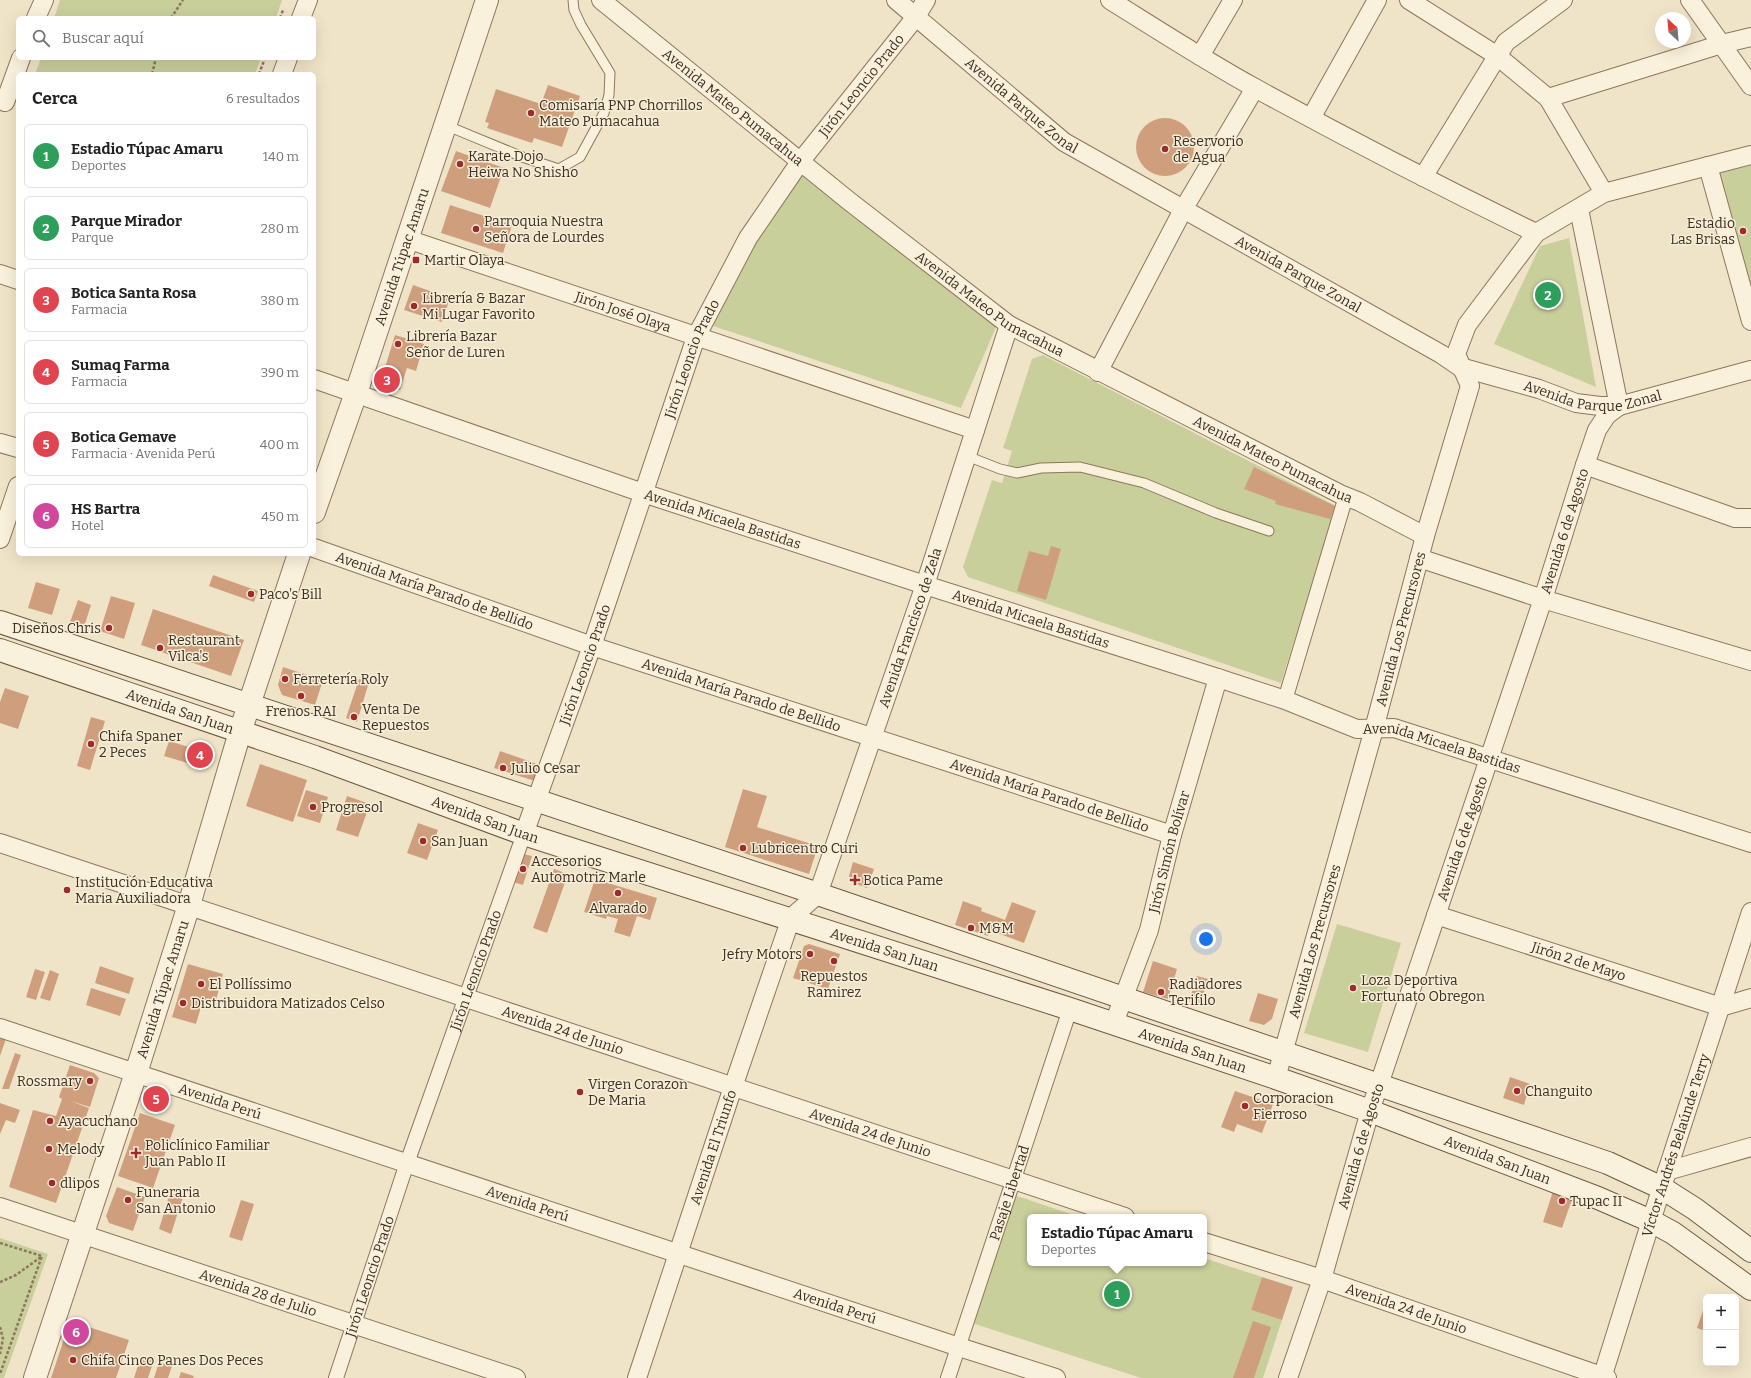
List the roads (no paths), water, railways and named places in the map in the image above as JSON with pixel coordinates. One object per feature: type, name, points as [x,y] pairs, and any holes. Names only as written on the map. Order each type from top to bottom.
[{"type":"main road","name":"Avenida Túpac Amaru","points":[[316,506],[356,393],[487,0]]},
{"type":"main road","name":"Avenida Túpac Amaru","points":[[35,1378],[136,1073],[189,906],[240,732],[299,556]]},
{"type":"main road","name":"Avenida San Juan","points":[[0,622],[818,894],[1608,1163],[1664,1179],[1695,1209],[1751,1251]]},
{"type":"main road","name":"Avenida San Juan","points":[[0,650],[315,757],[524,834],[792,918],[1070,1008],[1370,1111],[1598,1198],[1651,1221],[1673,1233],[1751,1289]]},
{"type":"street","points":[[37,16],[44,0]]},
{"type":"street","points":[[303,16],[308,0]]},
{"type":"street","name":"Avenida Mateo Pumacahua","points":[[601,0],[800,162],[1009,325],[1098,372],[1360,502],[1425,536]]},
{"type":"street","name":"Avenida Parque Zonal","points":[[896,0],[915,18],[1064,142],[1184,208],[1460,367],[1539,389],[1576,403],[1619,406],[1751,370]]},
{"type":"street","name":"Jirón Leoncio Prado","points":[[336,1378],[355,1325],[407,1163],[467,998],[535,800],[592,646],[696,337],[748,238],[800,162],[915,18],[926,0]]},
{"type":"street","points":[[1110,0],[1255,88],[1423,177],[1536,233]]},
{"type":"street","points":[[1200,56],[1233,0]]},
{"type":"street","points":[[1311,118],[1378,0]]},
{"type":"street","points":[[1409,0],[1496,55],[1548,98],[1604,193]]},
{"type":"street","points":[[1423,177],[1496,55],[1506,42],[1563,0]]},
{"type":"street","points":[[1690,0],[1751,86]]},
{"type":"street","points":[[1548,98],[1722,44],[1751,37]]},
{"type":"street","points":[[17,72],[20,60]]},
{"type":"street","points":[[283,72],[287,60]]},
{"type":"street","points":[[8,103],[16,75]]},
{"type":"street","points":[[1098,372],[1184,208],[1255,88]]},
{"type":"street","points":[[1460,367],[1456,354],[1467,325],[1536,233],[1604,193],[1751,155]]},
{"type":"street","points":[[1708,166],[1751,321]]},
{"type":"street","points":[[1579,209],[1619,406]]},
{"type":"street","name":"Jirón José Olaya","points":[[407,239],[975,430]]},
{"type":"street","points":[[0,274],[16,279]]},
{"type":"street","name":"Avenida Francisco de Zela","points":[[792,918],[818,894],[925,585],[1009,325]]},
{"type":"street","name":"Avenida Los Precursores","points":[[1276,1078],[1374,729],[1425,536],[1470,386],[1460,367]]},
{"type":"street","name":"Avenida Micaela Bastidas","points":[[316,380],[643,492],[925,585],[1285,700],[1357,729],[1394,728],[1751,842]]},
{"type":"street","name":"Avenida 6 de Agosto","points":[[1288,1378],[1322,1279],[1378,1085],[1543,599],[1596,430],[1607,414],[1619,406]]},
{"type":"street","points":[[0,443],[16,447]]},
{"type":"street","points":[[1585,465],[1736,518],[1751,518]]},
{"type":"street","points":[[0,539],[16,492]]},
{"type":"street","points":[[1285,700],[1346,496]]},
{"type":"street","name":"Avenida María Parado de Bellido","points":[[316,549],[592,646],[1172,835]]},
{"type":"street","points":[[1419,558],[1543,599],[1751,661]]},
{"type":"street","name":"Jirón Simón Bolívar","points":[[1114,1023],[1149,930],[1172,835],[1218,678]]},
{"type":"street","name":"Avenida 24 de Junio","points":[[0,843],[1116,1214]]},
{"type":"street","name":"Víctor Andrés Belaúnde Terry","points":[[1604,1378],[1664,1179],[1751,912]]},
{"type":"street","name":"Jirón 2 de Mayo","points":[[1436,915],[1721,1007]]},
{"type":"street","name":"Avenida El Triunfo","points":[[637,1378],[733,1086],[792,918]]},
{"type":"street","points":[[1721,1007],[1751,998]]},
{"type":"street","name":"Pasaje Libertad","points":[[948,1378],[1070,1008]]},
{"type":"street","name":"Avenida Perú","points":[[0,1028],[958,1348],[1056,1378]]},
{"type":"street","points":[[1664,1179],[1751,1147]]},
{"type":"street","name":"Avenida 28 de Julio","points":[[0,1207],[516,1378]]},
{"type":"street","name":"Avenida 24 de Junio","points":[[1207,1243],[1322,1279],[1604,1378]]},
{"type":"lane","points":[[445,125],[525,158],[559,169],[580,157],[604,113],[609,95],[610,72],[581,25],[574,10],[573,0]]},
{"type":"lane","points":[[967,456],[1000,469],[1018,473],[1040,468],[1080,467],[1144,483],[1216,513],[1269,531]]},
{"type":"place","name":"Comisaría PNP Chorrillos Mateo Pumacahua","points":[[531,113]]},
{"type":"place","name":"Reservorio de Agua","points":[[1165,149]]},
{"type":"place","name":"Karate Dojo Heiwa No Shisho","points":[[460,164]]},
{"type":"place","name":"Parroquia Nuestra Señora de Lourdes","points":[[476,229]]},
{"type":"place","name":"Estadio Las Brisas","points":[[1743,231]]},
{"type":"place","name":"Martir Olaya","points":[[416,260]]},
{"type":"place","name":"Parque Mirador","points":[[1548,295]]},
{"type":"place","name":"Librería & Bazar Mi Lugar Favorito","points":[[414,306]]},
{"type":"place","name":"Librería Bazar Señor de Luren","points":[[398,344]]},
{"type":"place","name":"Botica Santa Rosa","points":[[387,380]]},
{"type":"place","name":"Paco's Bill","points":[[251,594]]},
{"type":"place","name":"Diseños Chris","points":[[109,628]]},
{"type":"place","name":"Restaurant Vilca's","points":[[160,648]]},
{"type":"place","name":"Ferretería Roly","points":[[285,679]]},
{"type":"place","name":"Frenos RAI","points":[[301,696]]},
{"type":"place","name":"Venta De Repuestos","points":[[354,717]]},
{"type":"place","name":"Chifa Spaner 2 Peces","points":[[91,744]]},
{"type":"place","name":"Sumaq Farma","points":[[200,755]]},
{"type":"place","name":"Julio Cesar","points":[[503,768]]},
{"type":"place","name":"Progresol","points":[[313,807]]},
{"type":"place","name":"San Juan","points":[[423,841]]},
{"type":"place","name":"Lubricentro Curi","points":[[743,848]]},
{"type":"place","name":"Accesorios Automotriz Marle","points":[[523,869]]},
{"type":"place","name":"Botica Pame","points":[[855,880]]},
{"type":"place","name":"Institución Educativa Maria Auxiliadora","points":[[67,890]]},
{"type":"place","name":"Alvarado","points":[[618,893]]},
{"type":"place","name":"M&M","points":[[971,928]]},
{"type":"place","name":"Jefry Motors","points":[[810,954]]},
{"type":"place","name":"Repuestos Ramirez","points":[[834,961]]},
{"type":"place","name":"El Pollíssimo","points":[[201,984]]},
{"type":"place","name":"Loza Deportiva Fortunato Obregon","points":[[1353,988]]},
{"type":"place","name":"Radiadores Terifilo","points":[[1161,992]]},
{"type":"place","name":"Distribuidora Matizados Celso","points":[[183,1003]]},
{"type":"place","name":"Rossmary","points":[[90,1081]]},
{"type":"place","name":"Changuito","points":[[1517,1091]]},
{"type":"place","name":"Virgen Corazon De Maria","points":[[580,1092]]},
{"type":"place","name":"Botica Gemave","points":[[156,1099]]},
{"type":"place","name":"Corporacion Fierroso","points":[[1245,1106]]},
{"type":"place","name":"Ayacuchano","points":[[50,1121]]},
{"type":"place","name":"Melody","points":[[49,1149]]},
{"type":"place","name":"Policlínico Familiar Juan Pablo II","points":[[136,1153]]},
{"type":"place","name":"dlipos","points":[[52,1183]]},
{"type":"place","name":"Funeraria San Antonio","points":[[128,1200]]},
{"type":"place","name":"Tupac II","points":[[1562,1201]]},
{"type":"place","name":"Estadio Túpac Amaru","points":[[1117,1294]]},
{"type":"place","name":"HS Bartra","points":[[76,1332]]},
{"type":"place","name":"Chifa Cinco Panes Dos Peces","points":[[73,1360]]}]
